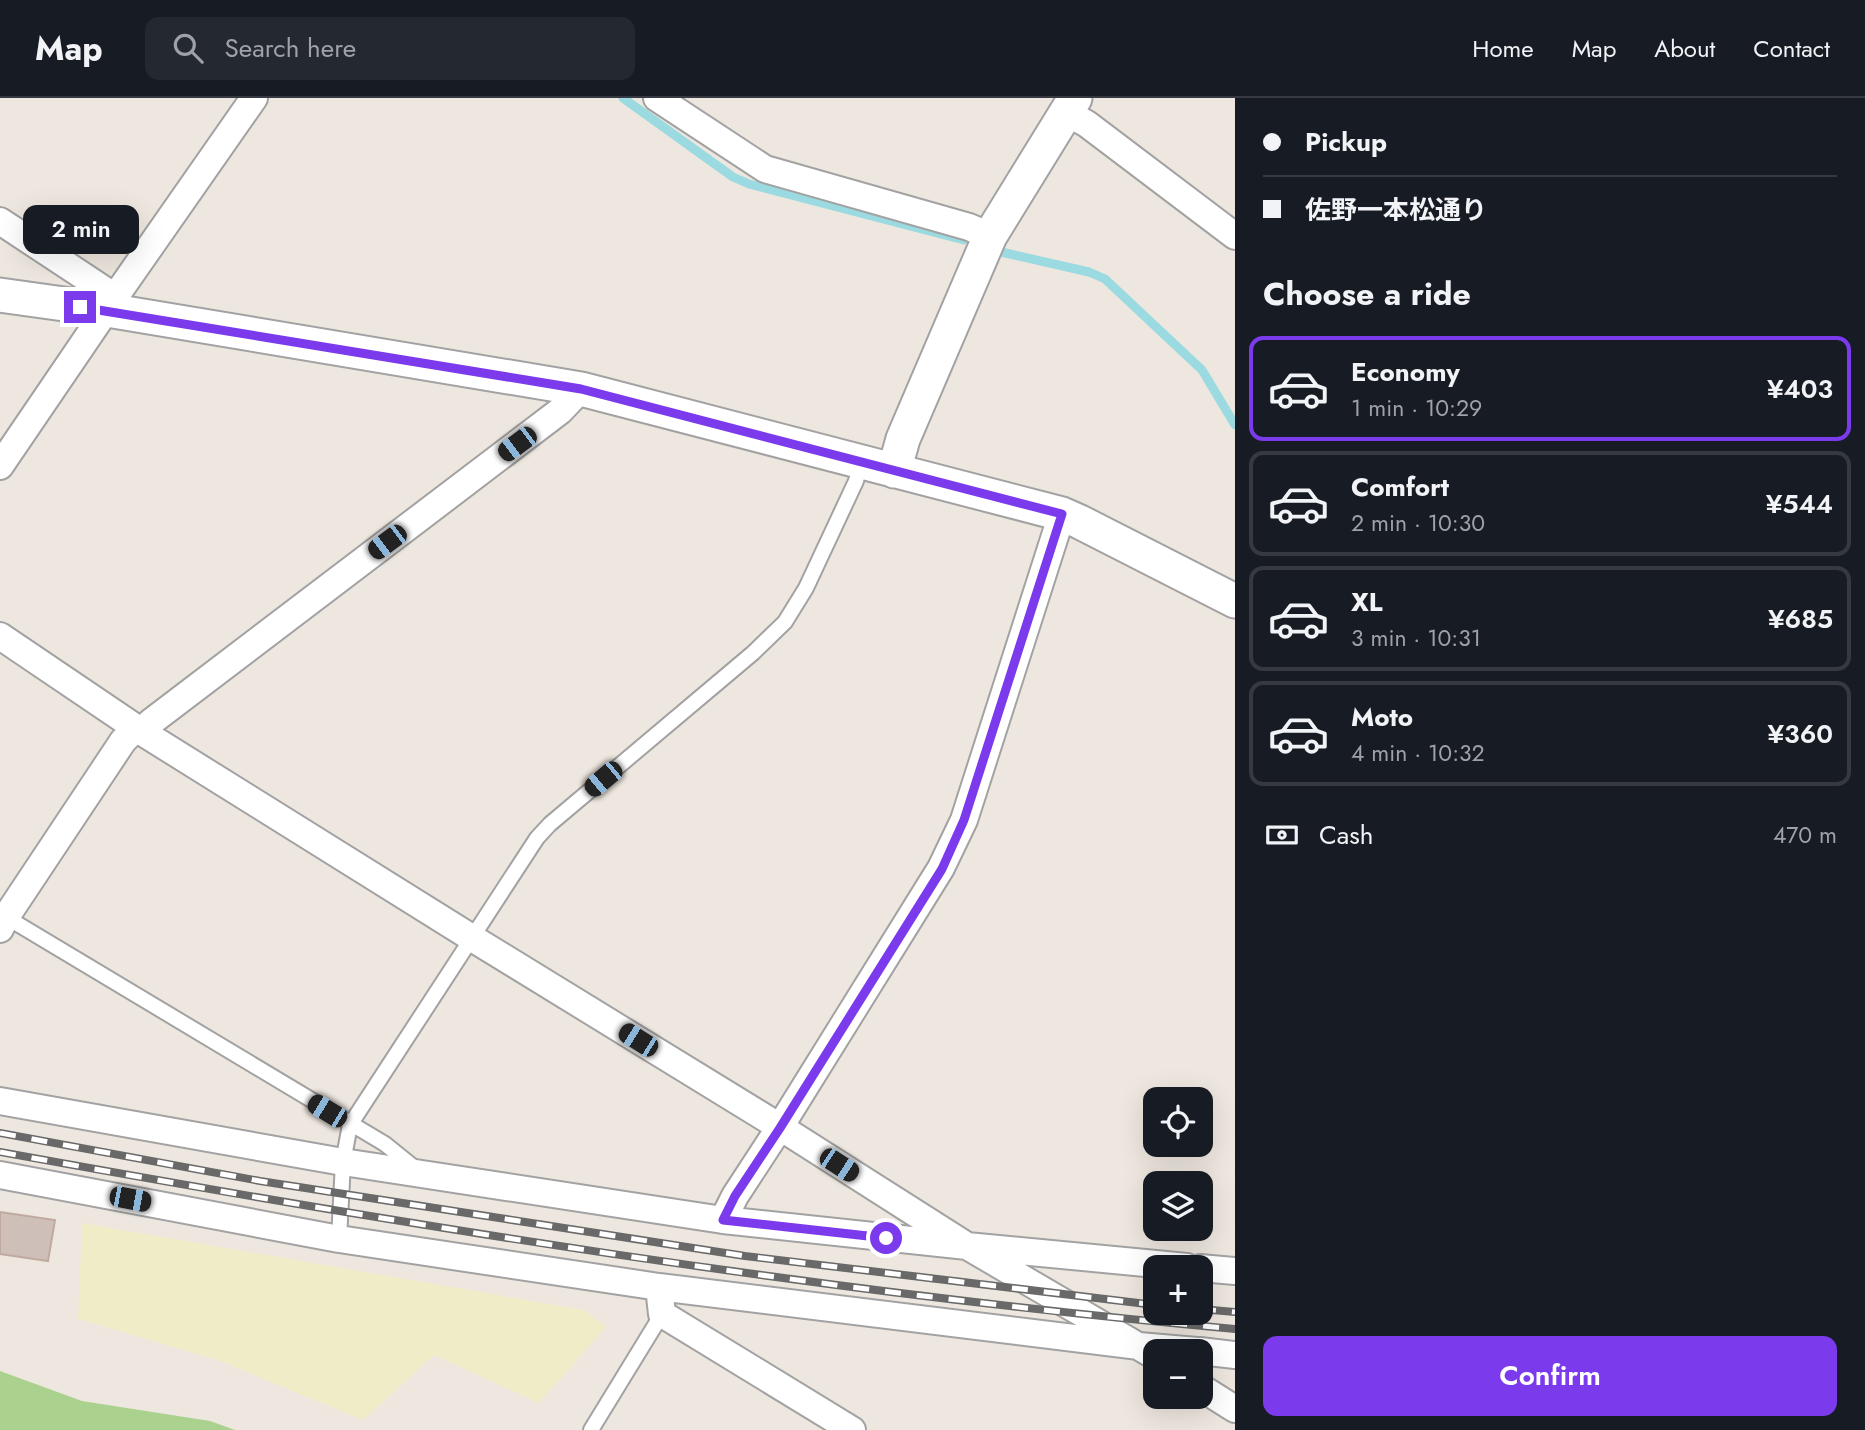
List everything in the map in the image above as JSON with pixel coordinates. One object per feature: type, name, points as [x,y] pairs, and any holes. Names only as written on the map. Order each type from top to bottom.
[{"type":"street","points":[[0,466],[254,98]]},
{"type":"street","points":[[657,98],[765,169],[990,236]]},
{"type":"street","points":[[894,471],[903,439],[990,236],[1071,105],[1087,124],[1235,236]]},
{"type":"street","points":[[0,221],[111,304]]},
{"type":"street","points":[[0,295],[111,304],[581,389],[1062,514],[1235,601]]},
{"type":"street","points":[[3,923],[123,741],[559,411],[581,389]]},
{"type":"street","points":[[723,1220],[735,1196],[942,869],[964,820],[1062,514]]},
{"type":"street","points":[[0,636],[139,730],[967,1247],[1143,1349]]},
{"type":"street","points":[[0,1101],[343,1162],[723,1220],[1143,1263]]},
{"type":"street","points":[[0,1175],[339,1239],[659,1287],[1143,1350]]},
{"type":"street","points":[[1213,1269],[1235,1271]]},
{"type":"street","points":[[659,1287],[662,1314],[852,1430]]},
{"type":"street","points":[[1213,1352],[1235,1354]]},
{"type":"street","points":[[1213,1395],[1235,1409]]},
{"type":"lane","points":[[339,1239],[343,1162],[350,1125],[537,838],[550,824],[753,653],[785,622],[806,588],[856,481],[861,462]]},
{"type":"lane","points":[[3,923],[385,1144],[422,1174]]},
{"type":"lane","points":[[591,1430],[662,1314]]},
{"type":"shaded area","points":[[82,1223],[584,1310],[606,1327],[539,1403],[434,1355],[363,1420],[218,1360],[78,1319]]},
{"type":"green space","points":[[0,1371],[82,1401],[210,1421],[235,1430],[0,1430]]},
{"type":"building","points":[[0,1212],[55,1220],[48,1261],[0,1254]]},
{"type":"waterway","points":[[623,98],[733,177],[749,184],[964,240]]},
{"type":"waterway","points":[[1001,252],[1089,272],[1105,279],[1202,370],[1235,425]]},
{"type":"railway","points":[[0,1133],[260,1181],[745,1256],[1143,1304]]},
{"type":"railway","points":[[0,1152],[307,1206],[616,1254],[925,1296],[1235,1329]]},
{"type":"railway","points":[[1213,1310],[1235,1312]]},
{"type":"route","points":[[80,307],[581,389],[1062,514],[964,820],[942,869],[735,1196],[723,1220],[886,1238]]}]
